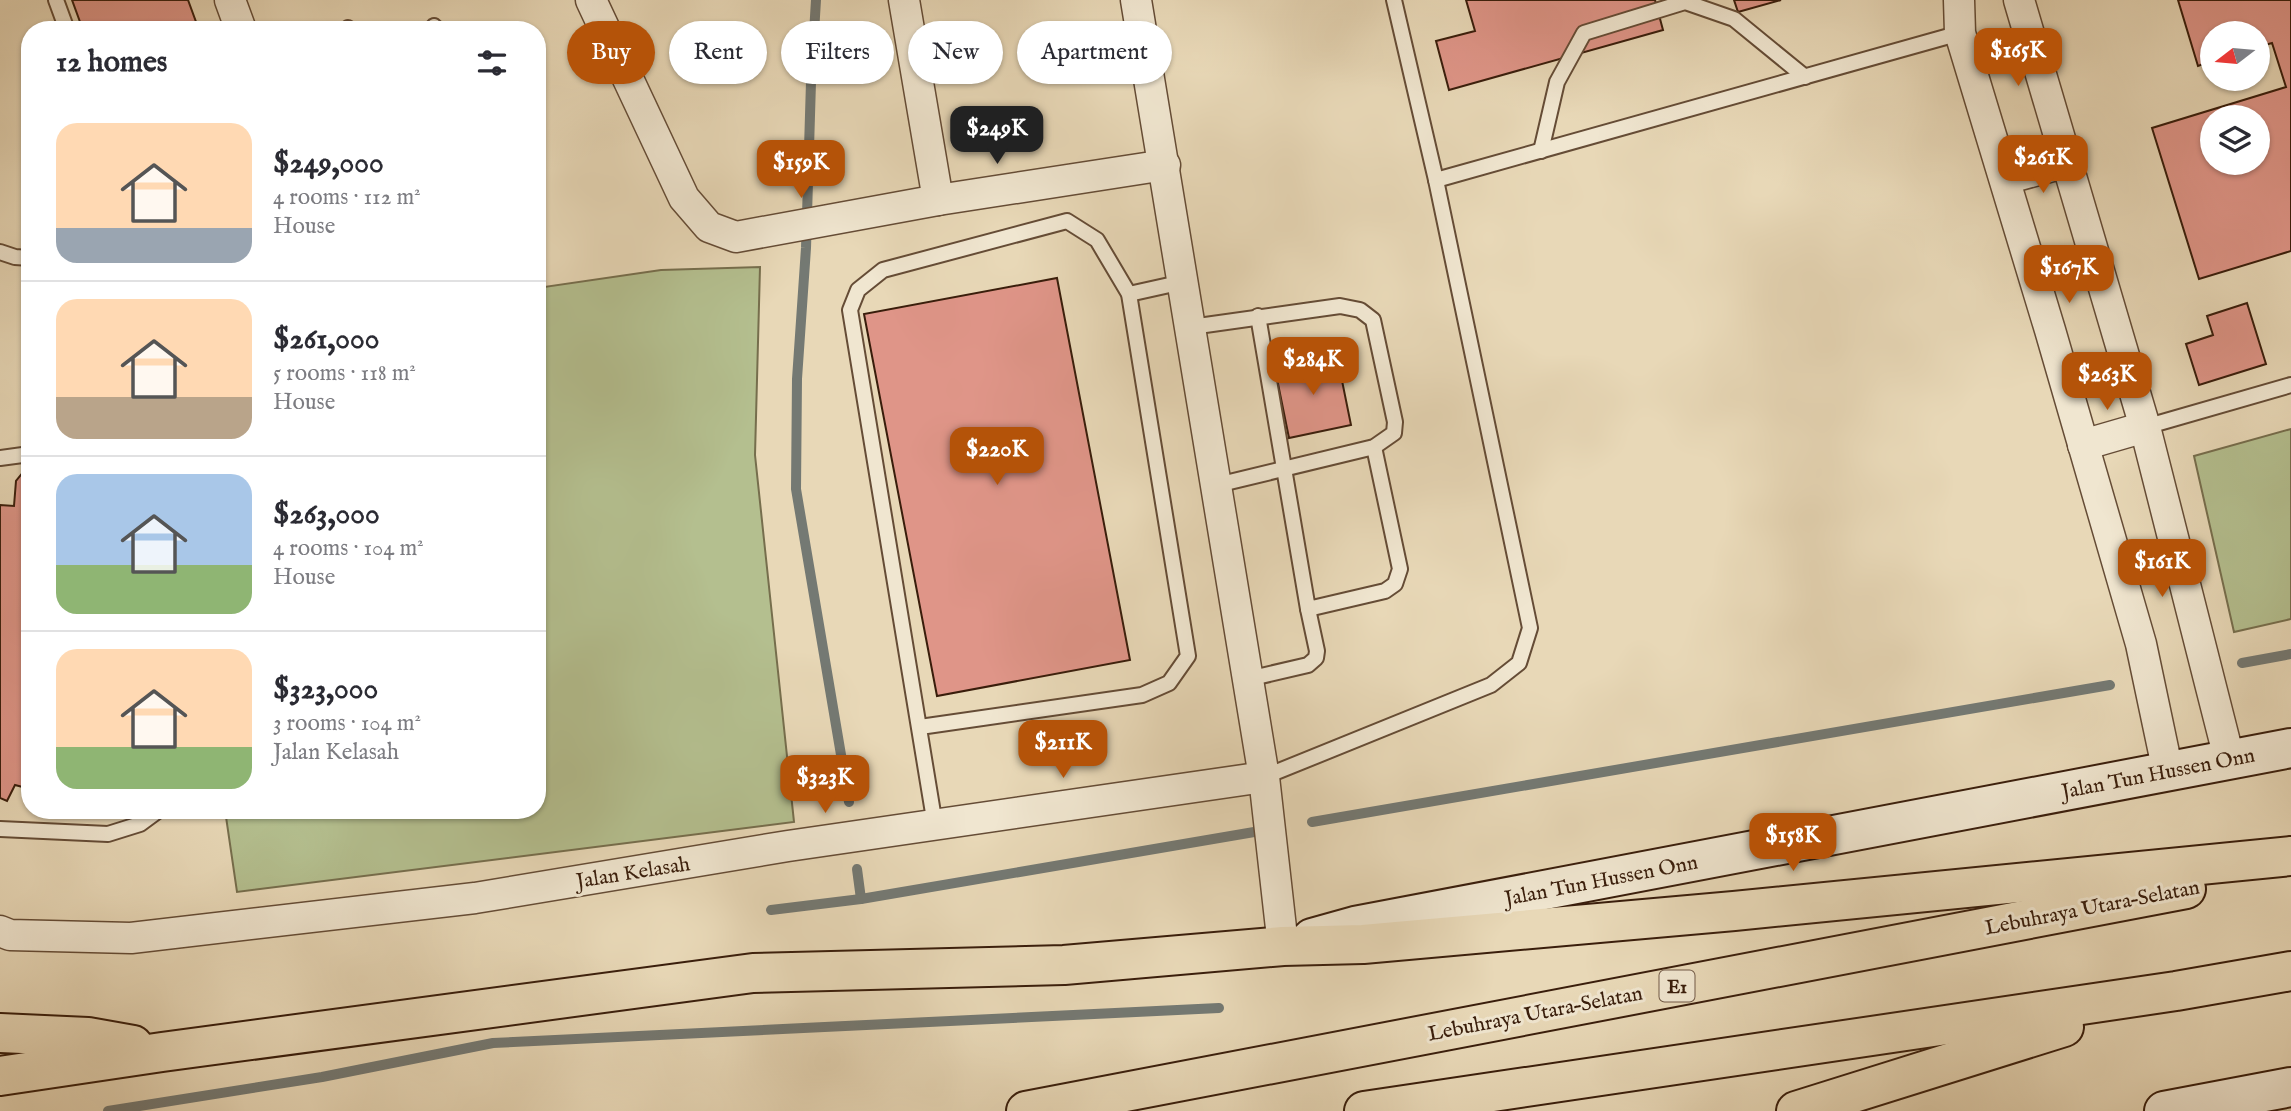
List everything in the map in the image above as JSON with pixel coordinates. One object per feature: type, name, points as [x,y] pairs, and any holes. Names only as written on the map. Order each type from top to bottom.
[{"type":"highway","points":[[0,1076],[752,973],[1064,965],[1283,946],[1363,944],[1706,914],[2291,856]]},
{"type":"highway","name":"Lebuhraya Utara–Selatan","points":[[1044,1107],[2291,869]]},
{"type":"highway","points":[[1364,1111],[2176,991],[2291,971]]},
{"type":"highway","points":[[1796,1111],[2176,991]]},
{"type":"highway","points":[[0,1033],[88,1037],[162,1052]]},
{"type":"main road","name":"Jalan Tun Hussen Onn","points":[[1283,946],[1355,926],[2291,748]]},
{"type":"main road","points":[[2164,1111],[2291,1087]]},
{"type":"street","points":[[230,0],[238,21]]},
{"type":"street","points":[[591,0],[684,198],[709,227],[736,237],[1165,165]]},
{"type":"street","points":[[904,0],[938,201]]},
{"type":"street","points":[[1136,0],[1264,777],[1283,946]]},
{"type":"street","points":[[1959,0],[1961,33],[2141,644],[2168,772]]},
{"type":"street","points":[[2019,0],[2145,427],[2229,758]]},
{"type":"street","points":[[2005,179],[2067,162]]},
{"type":"street","points":[[2084,445],[2145,427]]},
{"type":"street","name":"Jalan Kelasah","points":[[0,931],[10,935],[131,937],[475,898],[788,846],[1264,777]]},
{"type":"lane","points":[[56,0],[64,21]]},
{"type":"lane","points":[[1264,777],[1491,685],[1519,663],[1530,628],[1436,180],[1394,0]]},
{"type":"lane","points":[[1541,151],[1557,82],[1584,33],[1685,2],[1734,19],[1805,76]]},
{"type":"lane","points":[[1436,180],[1961,33]]},
{"type":"lane","points":[[920,727],[1142,695],[1168,683],[1188,656],[1129,294],[1097,240],[1067,221],[883,270],[858,290],[850,310],[935,825]]},
{"type":"lane","points":[[0,252],[21,257]]},
{"type":"lane","points":[[1129,294],[1184,282]]},
{"type":"lane","points":[[1191,327],[1340,306],[1360,310],[1373,320],[1395,422],[1394,433],[1374,447],[1217,485]]},
{"type":"lane","points":[[1248,679],[1308,665],[1316,658],[1317,651],[1258,316]]},
{"type":"lane","points":[[2145,427],[2291,385]]},
{"type":"lane","points":[[1308,609],[1384,591],[1395,584],[1400,569],[1374,447]]},
{"type":"lane","points":[[0,458],[21,455]]},
{"type":"lane","points":[[0,828],[108,834],[140,824],[147,819]]},
{"type":"green space","points":[[760,267],[755,455],[794,822],[237,892],[226,819],[546,819],[546,287],[661,270]]},
{"type":"green space","points":[[2291,429],[2291,619],[2234,632],[2194,456]]},
{"type":"building","points":[[72,0],[188,0],[196,21],[80,21]]},
{"type":"building","points":[[1466,0],[1655,0],[1663,30],[1449,90],[1436,41],[1475,31]]},
{"type":"building","points":[[1734,0],[1781,0],[1738,12]]},
{"type":"building","points":[[2178,0],[2291,0],[2291,251],[2199,279],[2152,128],[2200,113],[2200,175],[2270,175],[2270,105],[2227,105],[2286,87],[2270,44],[2270,21],[2200,21],[2198,66]]},
{"type":"building","points":[[1057,278],[1130,660],[937,696],[864,314]]},
{"type":"building","points":[[2247,303],[2266,364],[2199,385],[2186,344],[2213,335],[2207,316]]},
{"type":"building","points":[[1337,356],[1351,425],[1289,438],[1275,369]]},
{"type":"building","points":[[21,475],[21,787],[15,785],[7,801],[0,798],[0,505],[14,506],[16,481]]},
{"type":"waterway","points":[[816,0],[806,248],[797,379],[796,489],[849,802]]},
{"type":"waterway","points":[[2242,663],[2291,654]]},
{"type":"waterway","points":[[1312,822],[2110,685]]},
{"type":"waterway","points":[[771,910],[861,899],[1260,831]]},
{"type":"waterway","points":[[857,869],[861,899]]},
{"type":"waterway","points":[[108,1111],[322,1077],[493,1043],[1219,1008]]}]
